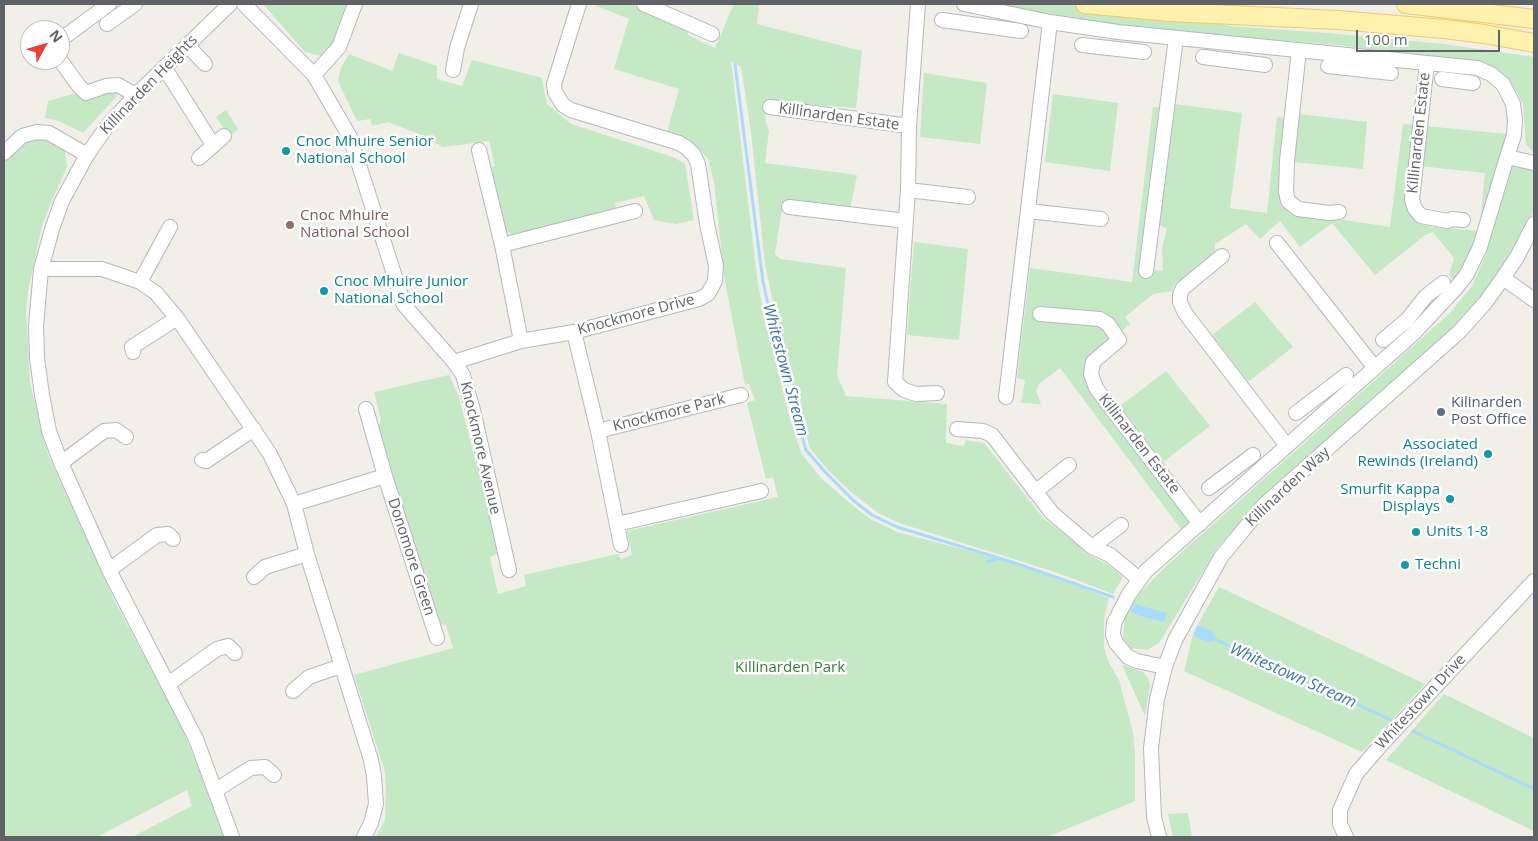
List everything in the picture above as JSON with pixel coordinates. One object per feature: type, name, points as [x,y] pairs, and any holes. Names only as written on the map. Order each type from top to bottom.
[{"type":"main road","points":[[1085,4],[1170,12],[1253,10],[1444,29],[1534,43]]},
{"type":"main road","points":[[1406,4],[1534,20]]},
{"type":"street","points":[[70,33],[109,4]]},
{"type":"street","points":[[107,24],[135,4]]},
{"type":"street","name":"Killinarden Heights","points":[[230,4],[136,95],[108,125],[87,155],[62,201],[41,269],[36,326],[37,358],[42,395],[49,431],[61,463],[109,570],[196,739],[232,837]]},
{"type":"street","name":"Knockmore Avenue","points":[[244,4],[314,74],[350,137],[404,305],[463,375],[473,410],[509,570]]},
{"type":"street","points":[[314,74],[339,47],[354,4]]},
{"type":"street","points":[[453,70],[457,48],[471,4]]},
{"type":"street","name":"Knockmore Drive","points":[[454,362],[521,341],[574,332],[699,299],[708,294],[715,281],[716,266],[707,224],[702,184],[694,155],[679,143],[571,110],[559,100],[555,92],[554,84],[579,4]]},
{"type":"street","points":[[644,4],[712,34]]},
{"type":"street","name":"Killinarden Estate","points":[[918,4],[909,126],[908,190],[895,382],[904,390],[916,394],[937,394]]},
{"type":"street","name":"Killinarden Estate","points":[[964,4],[1050,22],[1118,32],[1298,50],[1363,63],[1391,73]]},
{"type":"street","points":[[983,25],[986,9]]},
{"type":"street","points":[[942,20],[1021,31]]},
{"type":"street","points":[[1006,397],[1050,22]]},
{"type":"street","points":[[1115,48],[1118,32]]},
{"type":"street","points":[[1146,270],[1176,38]]},
{"type":"street","points":[[187,45],[205,64]]},
{"type":"street","points":[[1082,45],[1144,52]]},
{"type":"street","points":[[1240,62],[1241,45]]},
{"type":"street","points":[[1298,50],[1287,161],[1286,192],[1288,201],[1298,209],[1329,213],[1339,212]]},
{"type":"street","points":[[1203,57],[1265,64]]},
{"type":"street","name":"Killinarden Estate","points":[[1164,667],[1136,661],[1128,657],[1116,643],[1113,635],[1114,623],[1129,594],[1146,571],[1375,368],[1427,320],[1456,288],[1480,247],[1508,157],[1516,120],[1513,104],[1503,84],[1491,74],[1477,68],[1427,63],[1363,63],[1328,66]]},
{"type":"street","name":"Killinarden Estate","points":[[1427,63],[1412,200],[1415,209],[1422,216],[1448,221],[1452,219],[1463,220]]},
{"type":"street","name":"Killinarden Estate","points":[[1442,79],[1469,82],[1466,67]]},
{"type":"street","points":[[164,68],[213,145]]},
{"type":"street","points":[[67,70],[86,93],[106,86],[118,85],[136,95]]},
{"type":"street","name":"Killinarden Estate","points":[[770,107],[909,126]]},
{"type":"street","points":[[4,154],[22,136],[37,132],[49,133],[87,155]]},
{"type":"street","points":[[199,158],[224,136]]},
{"type":"street","points":[[479,150],[502,245],[521,341]]},
{"type":"street","points":[[1508,157],[1534,162]]},
{"type":"street","points":[[908,190],[968,197]]},
{"type":"street","points":[[789,207],[906,221]]},
{"type":"street","points":[[502,245],[635,211]]},
{"type":"street","points":[[1028,211],[1101,219]]},
{"type":"street","name":"Killinarden Way","points":[[1158,837],[1154,817],[1151,748],[1154,716],[1164,667],[1175,640],[1221,556],[1264,505],[1459,332],[1503,278],[1517,257],[1534,224]]},
{"type":"street","points":[[140,282],[170,227]]},
{"type":"street","points":[[1277,243],[1375,368]]},
{"type":"street","points":[[1222,256],[1183,288],[1180,302],[1185,313],[1287,446]]},
{"type":"street","points":[[41,269],[102,269],[140,282],[156,293],[177,318],[270,454],[294,504],[307,554],[374,776],[376,804],[371,823],[364,837]]},
{"type":"street","points":[[1503,278],[1534,300]]},
{"type":"street","points":[[1384,340],[1407,320],[1426,296],[1444,283]]},
{"type":"street","points":[[1416,309],[1427,320]]},
{"type":"street","name":"Killinarden Estate","points":[[1040,314],[1100,319],[1108,324],[1119,340],[1093,362],[1091,374],[1096,388],[1200,524]]},
{"type":"street","points":[[133,352],[132,347],[177,318]]},
{"type":"street","name":"Knockmore Park","points":[[574,332],[598,431],[621,545]]},
{"type":"street","points":[[1296,413],[1346,374]]},
{"type":"street","points":[[1327,389],[1337,402]]},
{"type":"street","name":"Knockmore Park","points":[[598,431],[741,395]]},
{"type":"street","name":"Donomore Green","points":[[366,409],[385,476],[437,638]]},
{"type":"street","points":[[202,460],[206,461],[254,429]]},
{"type":"street","points":[[957,429],[983,432],[992,436],[1052,513],[1092,547],[1110,555],[1133,574],[1138,581]]},
{"type":"street","points":[[61,463],[104,431],[116,430],[126,437]]},
{"type":"street","points":[[1209,488],[1253,454]]},
{"type":"street","points":[[1035,492],[1069,465]]},
{"type":"street","points":[[1238,466],[1250,480]]},
{"type":"street","points":[[294,504],[385,476]]},
{"type":"street","points":[[617,524],[761,491]]},
{"type":"street","points":[[1092,547],[1121,525]]},
{"type":"street","points":[[109,570],[157,535],[168,534],[172,539]]},
{"type":"street","points":[[254,577],[265,567],[307,554]]},
{"type":"street","name":"Whitestown Drive","points":[[1346,837],[1340,824],[1340,810],[1356,774],[1534,581]]},
{"type":"street","points":[[168,684],[217,649],[228,646],[235,653]]},
{"type":"street","points":[[293,691],[309,677],[341,666]]},
{"type":"street","points":[[216,790],[251,768],[265,767],[274,775]]},
{"type":"green space","points":[[263,4],[350,4],[335,45],[322,56],[305,52]]},
{"type":"green space","name":"Killinarden Park","points":[[592,4],[632,4],[687,28],[688,35],[715,48],[734,4],[759,4],[757,24],[862,51],[856,108],[766,101],[766,122],[769,131],[765,163],[857,175],[850,208],[783,202],[775,254],[780,259],[846,268],[837,375],[846,396],[947,404],[946,443],[964,446],[966,440],[984,443],[1044,519],[1074,541],[1087,554],[1107,564],[1123,577],[1113,594],[1058,573],[899,523],[875,511],[850,491],[828,470],[810,448],[788,373],[765,264],[751,132],[741,67],[731,61],[758,285],[790,419],[801,453],[821,478],[845,499],[870,519],[897,532],[1012,562],[1109,598],[1104,619],[1104,647],[1108,661],[1119,680],[1133,733],[1135,801],[1047,837],[376,837],[385,820],[385,772],[354,675],[453,648],[446,625],[439,623],[377,430],[381,420],[374,392],[449,375],[459,397],[499,553],[490,557],[498,594],[526,586],[524,575],[618,554],[621,559],[632,555],[627,531],[778,497],[773,477],[766,479],[747,403],[755,400],[749,384],[745,385],[724,276],[714,182],[708,159],[692,142],[667,133],[679,89],[614,69],[629,19]]},
{"type":"green space","points":[[990,4],[1126,4],[1230,26],[1444,44],[1534,57],[1534,153],[1526,144],[1523,104],[1511,82],[1494,67],[1339,45],[1163,32],[1050,16]]},
{"type":"green space","points":[[399,53],[437,66],[437,79],[462,86],[472,60],[542,78],[547,104],[571,124],[673,157],[685,164],[694,220],[676,224],[654,220],[644,196],[615,203],[616,209],[515,235],[507,232],[502,224],[489,168],[495,166],[489,141],[443,147],[419,134],[388,122],[372,126],[370,119],[357,121],[338,81],[341,68],[349,54],[392,71]]},
{"type":"green space","points":[[924,73],[987,83],[980,144],[920,137]]},
{"type":"green space","points":[[116,91],[117,96],[83,133],[59,121],[45,118],[48,101],[76,93],[95,96]]},
{"type":"green space","points":[[1053,94],[1118,103],[1110,171],[1045,162]]},
{"type":"green space","points":[[1175,104],[1242,113],[1230,208],[1267,213],[1277,117],[1288,118],[1292,212],[1390,227],[1403,124],[1416,125],[1411,213],[1422,224],[1434,227],[1481,231],[1456,285],[1449,275],[1454,258],[1433,232],[1425,235],[1375,275],[1332,223],[1300,247],[1280,221],[1260,239],[1246,224],[1215,244],[1215,254],[1175,284],[1172,291],[1153,294],[1125,317],[1130,324],[1089,357],[1084,369],[1086,380],[1091,391],[1188,519],[1188,531],[1184,533],[1060,368],[1039,384],[1036,391],[1041,404],[1021,403],[1025,380],[1017,378],[1030,268],[1132,282],[1153,107],[1163,108],[1145,269],[1163,271],[1162,248],[1167,229],[1158,224]]},
{"type":"green space","points":[[226,110],[238,129],[228,139],[216,117]]},
{"type":"green space","points":[[1299,114],[1367,122],[1363,169],[1294,162]]},
{"type":"green space","points":[[1425,126],[1508,134],[1484,226],[1480,224],[1485,173],[1420,166]]},
{"type":"green space","points":[[40,136],[61,146],[65,151],[67,167],[42,226],[28,291],[26,310],[30,382],[42,435],[50,459],[116,604],[180,723],[224,837],[132,837],[192,806],[187,790],[97,837],[4,837],[4,159],[24,141]]},
{"type":"green space","points":[[1513,165],[1534,170],[1534,211],[1497,279],[1467,319],[1260,502],[1218,547],[1159,643],[1147,650],[1131,648],[1123,638],[1125,618],[1135,598],[1164,568],[1449,314],[1472,286],[1485,257]]},
{"type":"green space","points":[[914,242],[968,249],[959,340],[907,335]]},
{"type":"green space","points":[[1255,302],[1293,347],[1248,382],[1212,335]]},
{"type":"green space","points":[[1166,371],[1210,426],[1163,462],[1120,406]]},
{"type":"green space","points":[[1219,587],[1425,684],[1362,752],[1184,671],[1193,634],[1198,638],[1199,627],[1197,626]]},
{"type":"green space","points":[[1123,665],[1143,672],[1148,678],[1150,686],[1145,716],[1123,667]]},
{"type":"green space","points":[[1444,694],[1534,738],[1534,831],[1386,760]]},
{"type":"green space","points":[[1188,813],[1192,837],[1173,837],[1168,814]]},
{"type":"water","points":[[1134,604],[1167,613],[1164,622],[1131,612]]},
{"type":"water","points":[[1197,626],[1212,631],[1215,636],[1214,640],[1209,642],[1193,634]]},
{"type":"waterway","name":"Whitestown Stream","points":[[735,64],[763,282],[785,379],[806,450],[854,501],[872,515],[897,527],[1012,562],[1113,597]]},
{"type":"waterway","points":[[988,562],[996,559]]},
{"type":"waterway","name":"Whitestown Stream","points":[[1212,638],[1391,720]]},
{"type":"waterway","name":"Whitestown Stream","points":[[1413,731],[1534,789]]},
{"type":"place","name":"Cnoc Mhuire Senior National School","points":[[286,151]]},
{"type":"place","name":"Cnoc Mhuire National School","points":[[290,225]]},
{"type":"place","name":"Cnoc Mhuire Junior National School","points":[[324,291]]},
{"type":"place","name":"Kilinarden Post Office","points":[[1441,412]]},
{"type":"place","name":"Associated Rewinds (Ireland)","points":[[1488,454]]},
{"type":"place","name":"Smurfit Kappa Displays","points":[[1450,499]]},
{"type":"place","name":"Units 1-8","points":[[1416,532]]},
{"type":"place","name":"Techni","points":[[1405,565]]}]
